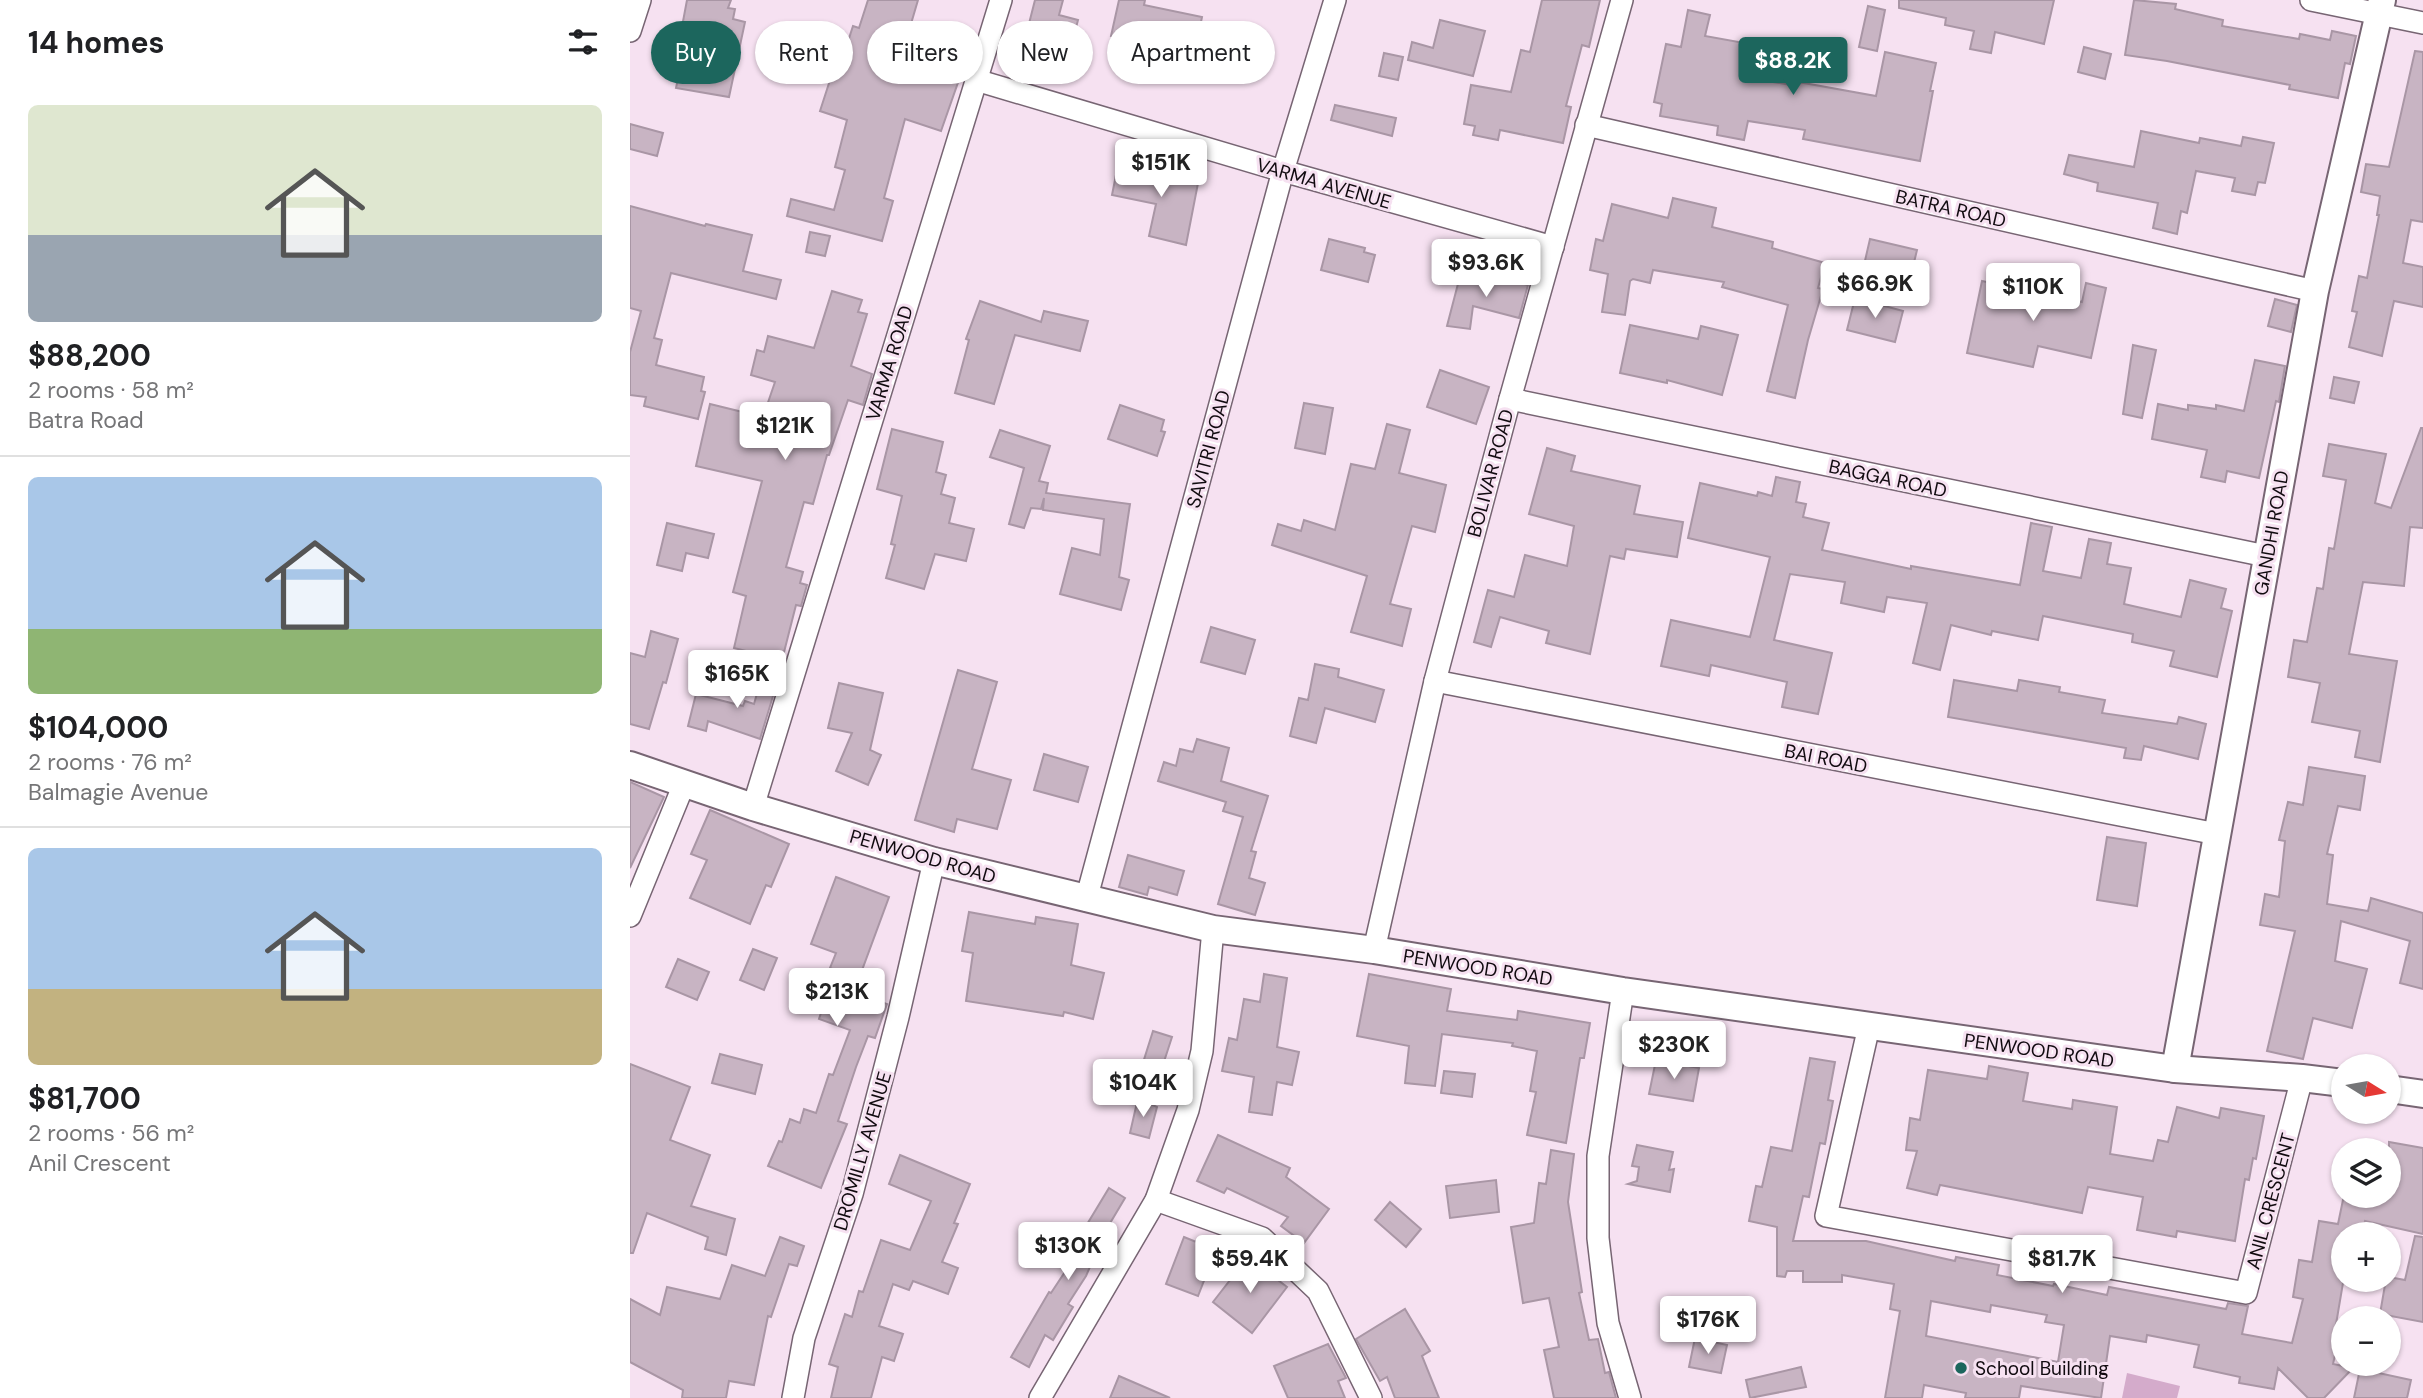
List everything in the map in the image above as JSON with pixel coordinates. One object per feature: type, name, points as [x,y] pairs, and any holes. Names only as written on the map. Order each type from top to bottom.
[{"type":"street","points":[[630,31],[640,0]]},
{"type":"street","name":"VARMA ROAD","points":[[983,58],[1001,0]]},
{"type":"street","name":"SAVITRI ROAD","points":[[1086,900],[1283,171],[1335,0]]},
{"type":"street","name":"BOLIVAR ROAD","points":[[1374,950],[1435,681],[1510,399],[1622,0]]},
{"type":"street","points":[[2311,0],[2380,6],[2423,23]]},
{"type":"street","name":"GANDHI ROAD","points":[[2175,1069],[2315,291],[2380,6]]},
{"type":"street","name":"VARMA AVENUE","points":[[983,82],[1553,247]]},
{"type":"street","name":"VARMA ROAD","points":[[753,807],[975,84]]},
{"type":"street","name":"BATRA ROAD","points":[[1586,125],[2315,291]]},
{"type":"street","name":"BAGGA ROAD","points":[[1510,399],[2266,556]]},
{"type":"street","name":"BAI ROAD","points":[[1435,681],[2217,834]]},
{"type":"street","name":"PENWOOD ROAD","points":[[630,765],[753,807],[934,861],[1213,929],[1374,950],[1623,991],[2175,1069],[2331,1082]]},
{"type":"street","points":[[630,916],[684,785]]},
{"type":"street","name":"DROMILLY AVENUE","points":[[793,1398],[804,1338],[856,1181],[934,861]]},
{"type":"street","points":[[1040,1398],[1156,1200],[1188,1110],[1202,1051],[1213,929]]},
{"type":"street","points":[[1623,991],[1598,1156],[1598,1238],[1608,1323],[1630,1398]]},
{"type":"street","name":"ANIL CRESCENT","points":[[1869,1026],[1826,1216],[2246,1293],[2302,1078]]},
{"type":"street","points":[[2401,1091],[2423,1094]]},
{"type":"street","points":[[1156,1200],[1262,1238],[1318,1291],[1371,1398]]},
{"type":"shaded area","points":[[2127,1373],[2180,1386],[2177,1398],[2122,1398]]},
{"type":"building","points":[[687,0],[731,0],[728,8],[735,9],[733,19],[741,21],[683,21]]},
{"type":"building","points":[[868,0],[918,0],[912,21],[867,21],[867,84],[957,84],[941,131],[905,119],[884,198],[893,201],[882,241],[787,216],[791,199],[834,210],[845,170],[835,167],[847,120],[820,111],[829,84],[853,84],[853,26],[859,28]]},
{"type":"building","points":[[1035,0],[1063,0],[1059,15],[1078,20],[1078,21],[1030,21]]},
{"type":"building","points":[[1119,0],[1145,0],[1144,5],[1202,17],[1201,21],[1114,21]]},
{"type":"building","points":[[1542,0],[1600,0],[1589,47],[1582,45],[1566,106],[1571,107],[1563,143],[1500,130],[1498,140],[1473,135],[1475,126],[1464,124],[1471,85],[1511,92],[1521,50],[1530,52]]},
{"type":"building","points":[[1899,0],[2054,0],[2044,44],[1995,32],[1991,53],[1970,49],[1974,31],[1945,25],[1946,18],[1899,8]]},
{"type":"building","points":[[2134,0],[2176,4],[2175,9],[2223,20],[2222,26],[2299,39],[2300,34],[2330,40],[2332,31],[2356,36],[2350,64],[2345,63],[2338,98],[2289,89],[2290,85],[2125,55]]},
{"type":"building","points":[[1868,6],[1885,10],[1877,51],[1859,47]]},
{"type":"building","points":[[1688,10],[1710,15],[1705,36],[1761,46],[1755,79],[1797,86],[1798,82],[1876,96],[1885,52],[1936,63],[1920,161],[1803,139],[1805,130],[1748,121],[1744,140],[1717,135],[1718,126],[1660,116],[1662,104],[1654,102],[1666,44],[1681,47]]},
{"type":"building","points":[[1440,20],[1485,31],[1473,76],[1408,60],[1412,42],[1433,48]]},
{"type":"building","points":[[741,21],[745,22],[741,41]]},
{"type":"building","points":[[2084,47],[2111,54],[2105,79],[2078,72]]},
{"type":"building","points":[[2415,51],[2423,52],[2423,222],[2411,220],[2403,263],[2423,267],[2423,307],[2394,301],[2382,356],[2349,347],[2357,312],[2352,311],[2359,276],[2367,278],[2379,215],[2380,196],[2361,192],[2366,164],[2389,167]]},
{"type":"building","points":[[1384,53],[1403,57],[1398,80],[1379,76]]},
{"type":"building","points":[[677,84],[732,84],[729,97],[676,88]]},
{"type":"building","points":[[1335,105],[1396,118],[1392,136],[1331,120]]},
{"type":"building","points":[[630,124],[663,133],[657,156],[630,149]]},
{"type":"building","points":[[2141,131],[2199,143],[2200,138],[2241,146],[2243,137],[2274,143],[2265,183],[2258,182],[2255,195],[2232,191],[2235,178],[2196,171],[2187,213],[2181,211],[2177,234],[2153,228],[2158,203],[2097,191],[2098,183],[2064,174],[2069,155],[2134,167]]},
{"type":"building","points":[[1118,165],[1163,174],[1164,170],[1199,178],[1186,245],[1149,236],[1156,204],[1112,195]]},
{"type":"building","points":[[1673,198],[1716,208],[1712,227],[1773,242],[1772,248],[1825,263],[1818,288],[1823,289],[1795,398],[1767,391],[1788,305],[1722,287],[1724,282],[1653,270],[1650,283],[1633,279],[1630,281],[1625,315],[1602,312],[1608,274],[1590,270],[1596,239],[1603,241],[1612,204],[1668,218]]},
{"type":"building","points":[[630,206],[705,226],[706,224],[752,235],[743,271],[781,280],[776,299],[671,273],[654,338],[662,340],[656,365],[704,377],[701,391],[705,392],[698,419],[644,406],[646,397],[630,395],[630,352],[641,311],[630,308]]},
{"type":"building","points":[[810,232],[830,236],[825,256],[806,252]]},
{"type":"building","points":[[1329,239],[1365,248],[1364,252],[1375,255],[1368,282],[1321,270]]},
{"type":"building","points":[[1870,239],[1917,250],[1910,279],[1864,265]]},
{"type":"building","points":[[1473,276],[1492,281],[1493,276],[1528,285],[1519,318],[1473,306],[1470,329],[1447,326],[1459,280],[1472,283]]},
{"type":"building","points":[[1982,281],[2082,302],[2086,283],[2106,288],[2091,358],[2038,346],[2033,367],[1967,353]]},
{"type":"building","points":[[832,291],[862,300],[858,312],[867,314],[851,366],[872,374],[863,405],[848,400],[827,455],[813,504],[804,502],[786,567],[803,572],[800,583],[807,585],[801,606],[796,605],[782,660],[734,648],[746,596],[733,592],[762,481],[696,466],[710,404],[763,417],[775,382],[751,375],[757,350],[764,352],[768,336],[814,348]]},
{"type":"building","points":[[1855,298],[1903,311],[1895,342],[1847,330]]},
{"type":"building","points":[[2275,299],[2297,305],[2291,332],[2268,326]]},
{"type":"building","points":[[980,301],[1041,322],[1044,311],[1088,321],[1080,351],[1015,335],[994,404],[955,393],[969,340],[966,339]]},
{"type":"building","points":[[1630,325],[1698,339],[1701,326],[1738,335],[1722,395],[1667,380],[1667,383],[1620,373]]},
{"type":"building","points":[[2133,345],[2156,350],[2142,418],[2123,414]]},
{"type":"building","points":[[2255,360],[2285,366],[2279,402],[2276,401],[2259,478],[2227,471],[2225,482],[2201,477],[2207,450],[2152,439],[2158,404],[2188,410],[2188,405],[2216,409],[2216,405],[2244,411]]},
{"type":"building","points":[[1440,370],[1489,387],[1476,424],[1427,407]]},
{"type":"building","points":[[2334,377],[2359,382],[2354,403],[2330,398]]},
{"type":"building","points":[[1304,403],[1333,408],[1325,454],[1295,448]]},
{"type":"building","points":[[1120,405],[1164,420],[1161,431],[1165,432],[1157,456],[1108,439]]},
{"type":"building","points":[[1387,424],[1410,430],[1399,473],[1446,485],[1435,532],[1412,526],[1390,604],[1411,609],[1402,646],[1351,632],[1367,576],[1272,545],[1278,524],[1301,531],[1304,520],[1335,530],[1351,464],[1375,469]]},
{"type":"building","points":[[2421,428],[2423,528],[2410,527],[2404,586],[2363,582],[2349,654],[2397,661],[2380,762],[2355,757],[2360,731],[2312,722],[2320,683],[2288,677],[2294,640],[2307,642],[2317,588],[2323,589],[2329,548],[2334,549],[2346,480],[2323,476],[2329,444],[2386,454],[2375,503],[2391,508]]},
{"type":"building","points":[[892,429],[943,442],[936,472],[946,475],[941,494],[955,498],[949,523],[974,529],[966,561],[935,554],[924,589],[886,578],[895,545],[891,544],[902,496],[877,489]]},
{"type":"building","points":[[1000,430],[1050,446],[1039,481],[1048,483],[1046,493],[1130,504],[1119,577],[1129,580],[1121,610],[1060,594],[1072,548],[1100,555],[1104,519],[1043,510],[1044,498],[1041,509],[1031,508],[1024,528],[1009,524],[1024,468],[990,457]]},
{"type":"building","points":[[1547,448],[1575,456],[1571,471],[1640,486],[1634,514],[1683,522],[1677,557],[1626,549],[1624,559],[1610,556],[1590,654],[1546,643],[1549,631],[1500,617],[1491,647],[1474,642],[1488,590],[1514,597],[1525,555],[1567,566],[1574,526],[1529,514]]},
{"type":"building","points":[[1776,477],[1800,482],[1796,502],[1806,504],[1803,517],[1829,523],[1822,550],[1911,569],[1911,566],[2020,585],[2031,523],[2052,527],[2043,571],[2081,578],[2089,539],[2111,543],[2107,564],[2131,568],[2124,604],[2181,617],[2190,580],[2226,589],[2221,608],[2232,611],[2217,677],[2170,666],[2174,651],[2132,642],[2133,634],[2043,616],[2038,640],[1992,631],[1991,635],[1951,625],[1940,670],[1913,663],[1927,603],[1887,597],[1884,612],[1841,603],[1845,582],[1790,574],[1774,640],[1832,653],[1818,714],[1782,707],[1787,682],[1711,665],[1709,676],[1661,666],[1671,620],[1750,637],[1770,557],[1688,538],[1700,483],[1757,496],[1758,492],[1772,496]]},
{"type":"building","points":[[667,523],[714,534],[708,558],[686,553],[682,571],[657,565]]},
{"type":"building","points":[[1211,627],[1255,640],[1245,674],[1201,662]]},
{"type":"building","points":[[651,631],[678,639],[649,729],[630,724],[630,653],[645,657]]},
{"type":"building","points":[[1315,664],[1339,669],[1338,677],[1384,690],[1375,722],[1325,708],[1316,743],[1290,736],[1299,698],[1308,700]]},
{"type":"building","points":[[764,669],[780,673],[760,739],[708,721],[706,731],[688,726],[696,694],[743,706],[745,701],[754,704]]},
{"type":"building","points":[[958,670],[997,682],[972,769],[1011,780],[997,829],[957,819],[954,832],[915,820]]},
{"type":"building","points":[[1954,680],[2017,691],[2019,680],[2060,687],[2059,692],[2105,700],[2102,713],[2177,724],[2179,717],[2206,724],[2198,759],[2144,746],[2141,760],[2124,758],[2126,748],[1948,717]]},
{"type":"building","points":[[839,683],[883,693],[870,750],[881,755],[868,785],[836,771],[852,733],[828,728]]},
{"type":"building","points":[[1197,739],[1229,748],[1221,781],[1268,796],[1251,851],[1256,852],[1249,878],[1265,883],[1255,915],[1218,904],[1243,817],[1223,811],[1226,802],[1158,781],[1164,762],[1176,766],[1180,749],[1193,752]]},
{"type":"building","points":[[1044,754],[1088,767],[1078,802],[1034,790]]},
{"type":"building","points":[[2309,767],[2365,776],[2360,810],[2338,806],[2327,854],[2333,855],[2327,904],[2368,911],[2371,898],[2423,913],[2423,989],[2400,983],[2410,941],[2341,921],[2335,961],[2367,969],[2352,1028],[2313,1018],[2303,1059],[2267,1051],[2295,931],[2260,925],[2265,894],[2279,897],[2285,841],[2279,840],[2288,802],[2303,805]]},
{"type":"building","points":[[630,782],[664,797],[630,868]]},
{"type":"building","points":[[710,810],[789,844],[771,887],[766,885],[750,924],[690,898],[707,860],[691,854]]},
{"type":"building","points":[[2107,837],[2146,843],[2137,906],[2097,900]]},
{"type":"building","points":[[1128,855],[1184,871],[1177,895],[1149,887],[1147,895],[1119,887]]},
{"type":"building","points":[[836,877],[889,897],[854,992],[887,1004],[875,1038],[868,1036],[856,1067],[838,1121],[847,1124],[821,1188],[768,1166],[779,1141],[782,1142],[790,1119],[800,1123],[804,1109],[816,1113],[829,1074],[833,1075],[850,1030],[819,1019],[835,970],[830,968],[836,953],[811,944]]},
{"type":"building","points":[[969,912],[1035,924],[1036,917],[1078,924],[1071,965],[1104,973],[1093,1019],[1064,1012],[1063,1016],[966,1001],[973,953],[962,951]]},
{"type":"building","points":[[753,949],[777,958],[764,990],[740,980]]},
{"type":"building","points":[[678,959],[709,972],[697,1000],[666,987]]},
{"type":"building","points":[[1264,974],[1287,978],[1277,1047],[1299,1052],[1292,1085],[1277,1082],[1272,1115],[1249,1112],[1254,1077],[1222,1071],[1229,1038],[1237,1040],[1244,999],[1260,1002]]},
{"type":"building","points":[[1369,974],[1451,989],[1447,1011],[1517,1020],[1518,1011],[1590,1023],[1584,1058],[1580,1058],[1566,1143],[1527,1135],[1536,1092],[1530,1091],[1537,1051],[1512,1046],[1513,1043],[1442,1034],[1435,1086],[1405,1083],[1409,1046],[1357,1036]]},
{"type":"building","points":[[1153,1031],[1172,1037],[1160,1074],[1179,1078],[1175,1101],[1120,1093],[1126,1066],[1141,1069]]},
{"type":"building","points":[[720,1054],[762,1065],[755,1094],[712,1083]]},
{"type":"building","points":[[1810,1058],[1835,1062],[1828,1100],[1833,1101],[1825,1144],[1820,1143],[1809,1197],[1803,1196],[1793,1241],[1866,1241],[1955,1261],[1956,1257],[1999,1265],[1997,1275],[2053,1286],[2054,1284],[2107,1295],[2109,1287],[2226,1309],[2228,1303],[2248,1306],[2242,1334],[2292,1343],[2303,1299],[2293,1297],[2299,1260],[2312,1262],[2319,1221],[2331,1223],[2331,1292],[2341,1292],[2339,1306],[2331,1306],[2331,1376],[2345,1376],[2324,1398],[2308,1398],[2278,1368],[2274,1389],[2239,1383],[2240,1377],[2194,1367],[2199,1345],[2147,1335],[2146,1342],[2110,1336],[2101,1398],[2021,1386],[2019,1398],[1965,1398],[1966,1393],[1924,1385],[1922,1398],[1885,1398],[1900,1311],[1890,1309],[1894,1284],[1842,1275],[1842,1282],[1803,1282],[1803,1271],[1787,1271],[1785,1277],[1777,1276],[1777,1227],[1749,1221],[1756,1186],[1762,1187],[1771,1147],[1792,1151]],"holes":[[[1931,1301],[1990,1312],[1991,1305],[2047,1315],[2045,1322],[2064,1325],[2058,1362],[1926,1336]]]},
{"type":"building","points":[[1656,1060],[1699,1068],[1693,1101],[1649,1094]]},
{"type":"building","points":[[630,1064],[690,1087],[670,1140],[710,1155],[691,1206],[735,1219],[726,1255],[705,1249],[708,1237],[647,1213],[633,1253],[630,1253]]},
{"type":"building","points":[[1989,1066],[2028,1073],[2023,1101],[2072,1109],[2073,1100],[2117,1107],[2110,1154],[2153,1161],[2158,1140],[2168,1142],[2177,1107],[2219,1118],[2221,1108],[2264,1116],[2256,1159],[2253,1158],[2249,1180],[2245,1179],[2235,1241],[2177,1231],[2176,1237],[2137,1230],[2143,1197],[2088,1187],[2082,1213],[1940,1185],[1937,1195],[1907,1188],[1917,1151],[1906,1150],[1910,1118],[1920,1120],[1928,1070],[1987,1079]]},
{"type":"building","points":[[1444,1071],[1475,1074],[1472,1097],[1441,1093]]},
{"type":"building","points":[[1138,1098],[1157,1107],[1149,1138],[1130,1133]]},
{"type":"building","points":[[1218,1135],[1290,1168],[1286,1177],[1329,1209],[1304,1243],[1281,1226],[1288,1217],[1227,1188],[1224,1193],[1197,1181]]},
{"type":"building","points":[[2401,1144],[2423,1148],[2423,1234],[2401,1229],[2401,1222],[2338,1222],[2341,1208],[2401,1208]]},
{"type":"building","points":[[1637,1145],[1673,1152],[1669,1170],[1674,1169],[1670,1192],[1628,1184],[1637,1181],[1639,1167],[1632,1166]]},
{"type":"building","points":[[1551,1150],[1574,1154],[1568,1202],[1582,1292],[1579,1293],[1589,1340],[1598,1339],[1605,1373],[1609,1372],[1616,1398],[1554,1398],[1544,1350],[1559,1347],[1549,1298],[1523,1303],[1511,1227],[1534,1223],[1539,1183],[1546,1184]]},
{"type":"building","points":[[900,1155],[970,1184],[954,1223],[958,1224],[942,1262],[958,1268],[948,1294],[913,1281],[909,1290],[893,1284],[879,1326],[903,1334],[894,1361],[882,1357],[871,1398],[831,1398],[838,1367],[829,1364],[845,1314],[852,1317],[859,1291],[863,1292],[881,1240],[910,1250],[931,1201],[889,1184]]},
{"type":"building","points":[[1496,1180],[1499,1212],[1450,1218],[1446,1186]]},
{"type":"building","points":[[1109,1188],[1125,1198],[1106,1230],[1086,1276],[1068,1304],[1073,1307],[1053,1340],[1045,1335],[1029,1367],[1011,1357],[1049,1292],[1051,1293],[1082,1246],[1078,1244],[1086,1226]]},
{"type":"building","points":[[1390,1202],[1421,1229],[1406,1247],[1375,1220]]},
{"type":"building","points":[[2415,1236],[2423,1237],[2423,1322],[2401,1318],[2401,1306],[2381,1306],[2384,1292],[2401,1292],[2401,1279],[2405,1280]]},
{"type":"building","points":[[780,1237],[804,1246],[797,1266],[789,1264],[771,1317],[768,1316],[754,1385],[729,1381],[726,1398],[682,1398],[683,1390],[630,1362],[630,1299],[660,1315],[667,1287],[720,1299],[732,1265],[765,1276]]},
{"type":"building","points":[[1184,1237],[1216,1250],[1198,1296],[1166,1284]]},
{"type":"building","points":[[1248,1257],[1287,1287],[1252,1333],[1213,1302]]},
{"type":"building","points":[[1405,1309],[1430,1351],[1422,1356],[1439,1398],[1395,1398],[1387,1377],[1380,1381],[1356,1339]]},
{"type":"building","points":[[1695,1338],[1727,1345],[1721,1373],[1689,1367]]},
{"type":"building","points":[[1328,1344],[1346,1378],[1338,1381],[1345,1398],[1288,1398],[1274,1366]]},
{"type":"building","points":[[1801,1367],[1806,1387],[1750,1398],[1746,1380]]},
{"type":"building","points":[[1119,1376],[1170,1398],[1110,1398]]},
{"type":"building","points":[[2359,1376],[2392,1376],[2411,1380],[2407,1398],[2354,1398]]},
{"type":"place","name":"School Building","points":[[1961,1368]]}]
